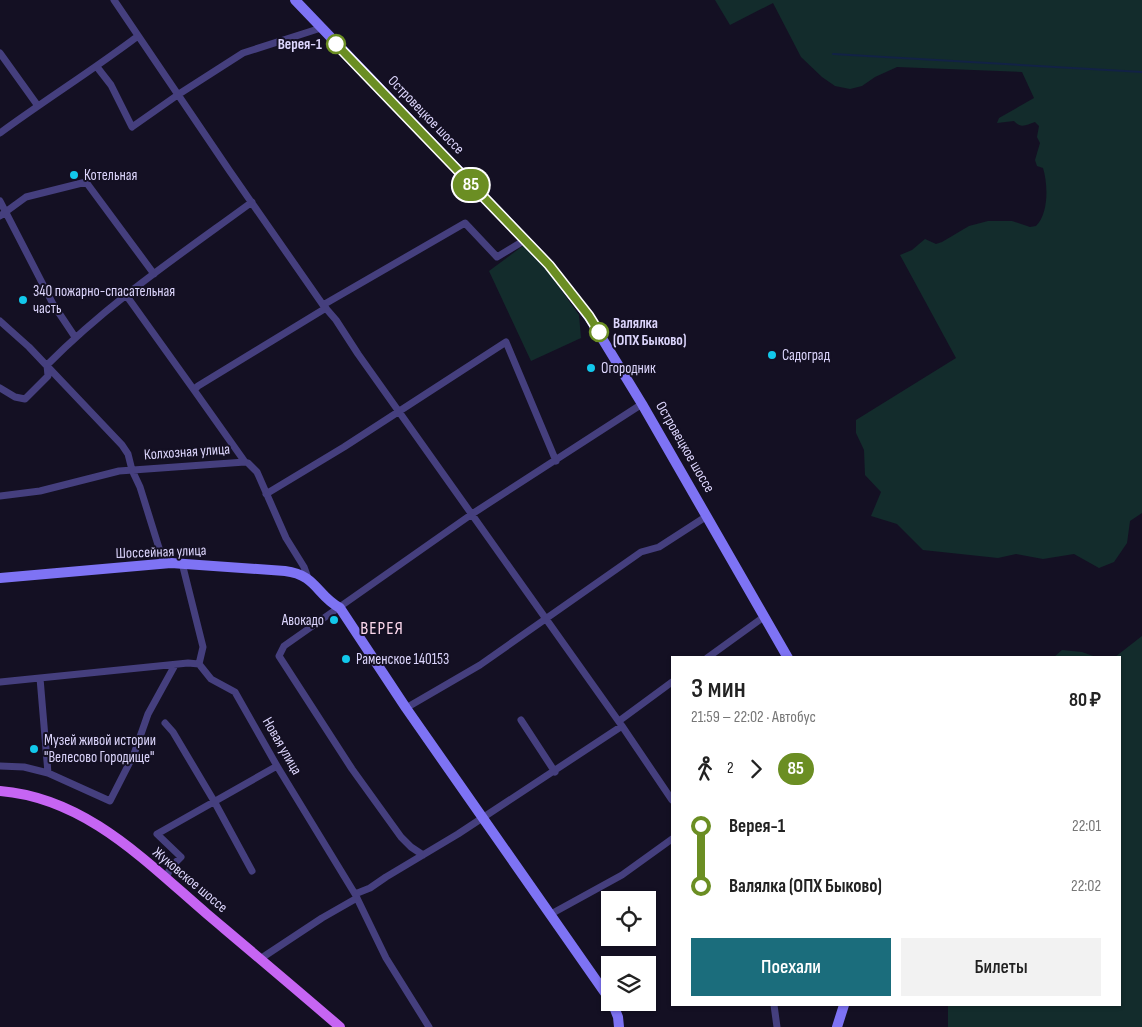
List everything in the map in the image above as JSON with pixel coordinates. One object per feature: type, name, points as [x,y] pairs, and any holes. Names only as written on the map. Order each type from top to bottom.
[{"type":"main road","name":"Жуковское шоссе","points":[[0,791],[40,798],[80,814],[124,844],[340,1027]]},
{"type":"street","points":[[114,0],[252,202],[398,411],[547,619],[671,799]]},
{"type":"street","name":"Островецкое шоссе","points":[[295,0],[549,265],[589,316],[642,404],[787,656]]},
{"type":"street","points":[[97,67],[111,85],[132,127],[243,53],[321,28]]},
{"type":"street","points":[[0,133],[97,67],[138,36]]},
{"type":"street","points":[[0,53],[38,106]]},
{"type":"street","points":[[3,213],[26,197],[86,182],[154,274]]},
{"type":"street","points":[[0,200],[3,213],[53,304],[75,337]]},
{"type":"street","points":[[0,388],[15,397],[24,399],[48,376],[47,366],[75,337],[126,295],[252,202]]},
{"type":"street","points":[[194,390],[325,306],[465,223],[497,257],[525,240]]},
{"type":"street","points":[[126,295],[244,462]]},
{"type":"street","points":[[0,321],[47,366],[122,445],[128,454],[132,470],[140,487],[164,564]]},
{"type":"street","points":[[266,494],[344,447],[506,342],[556,461]]},
{"type":"street","points":[[423,855],[402,837],[352,769],[279,656],[284,646],[472,514],[642,404]]},
{"type":"street","name":"Колхозная улица","points":[[0,496],[40,491],[106,474],[132,470],[248,463],[257,472],[286,538],[304,567],[308,578]]},
{"type":"street","points":[[406,708],[480,664],[641,552],[659,547],[707,516]]},
{"type":"street","name":"Шоссейная улица","points":[[0,578],[164,564],[285,571],[308,578]]},
{"type":"street","points":[[0,682],[188,663],[199,664],[203,647],[182,564]]},
{"type":"street","points":[[308,578],[329,601],[340,608],[406,708],[601,986]]},
{"type":"street","points":[[710,656],[765,616]]},
{"type":"street","name":"Новая улица","points":[[199,664],[211,679],[235,692],[277,766],[356,896],[386,958],[430,1027]]},
{"type":"street","points":[[0,766],[24,767],[48,773],[110,801],[134,754],[148,714],[175,665]]},
{"type":"street","points":[[40,678],[48,773]]},
{"type":"street","points":[[260,959],[356,896],[555,772],[620,724],[671,683]]},
{"type":"street","points":[[521,720],[555,772]]},
{"type":"street","points":[[165,723],[173,732],[252,871]]},
{"type":"street","points":[[166,879],[170,868],[181,856],[157,834],[277,766]]},
{"type":"street","points":[[551,914],[622,876],[671,840]]},
{"type":"street","points":[[774,1006],[777,1027]]},
{"type":"street","points":[[836,1027],[844,1006]]},
{"type":"street","points":[[615,1011],[619,1027]]},
{"type":"green space","points":[[715,0],[1142,0],[1142,513],[1130,521],[1127,543],[1114,562],[1099,568],[1074,554],[1043,559],[1016,554],[998,558],[923,550],[897,524],[871,516],[881,492],[865,475],[864,450],[856,433],[856,420],[956,358],[900,255],[912,250],[925,239],[936,244],[969,226],[988,221],[1012,221],[1030,227],[1036,226],[1043,214],[1046,182],[1043,168],[1037,166],[1035,160],[1040,143],[1037,137],[1039,126],[1035,122],[1024,126],[1014,121],[997,123],[999,118],[1034,98],[1022,72],[897,67],[875,77],[862,86],[850,89],[835,86],[822,77],[801,57],[773,3],[730,25]]},
{"type":"green space","points":[[524,245],[552,277],[579,315],[581,338],[531,361],[489,271]]},
{"type":"green space","points":[[1142,636],[1142,1027],[948,1027],[948,1006],[1121,1006],[1121,656],[1116,656]]},
{"type":"green space","points":[[1062,650],[1082,652],[1093,656],[1055,656]]},
{"type":"waterway","points":[[833,54],[1142,72]]},
{"type":"bus line","name":"85","points":[[336,44],[549,265],[589,316],[599,332]]},
{"type":"place","name":"Верея-1","points":[[336,44]]},
{"type":"place","name":"Котельная","points":[[74,175]]},
{"type":"place","name":"340 пожарно-спасательная часть","points":[[23,300]]},
{"type":"place","name":"Валялка (ОПХ Быково)","points":[[599,332]]},
{"type":"place","name":"Садоград","points":[[772,355]]},
{"type":"place","name":"Огородник","points":[[591,368]]},
{"type":"place","name":"Авокадо","points":[[334,620]]},
{"type":"place","name":"Раменское 140153","points":[[346,659]]},
{"type":"place","name":"Музей живой истории \"Велесово Городище\"","points":[[34,749]]},
{"type":"district","name":"ВЕРЕЯ","points":[[382,628]]}]
